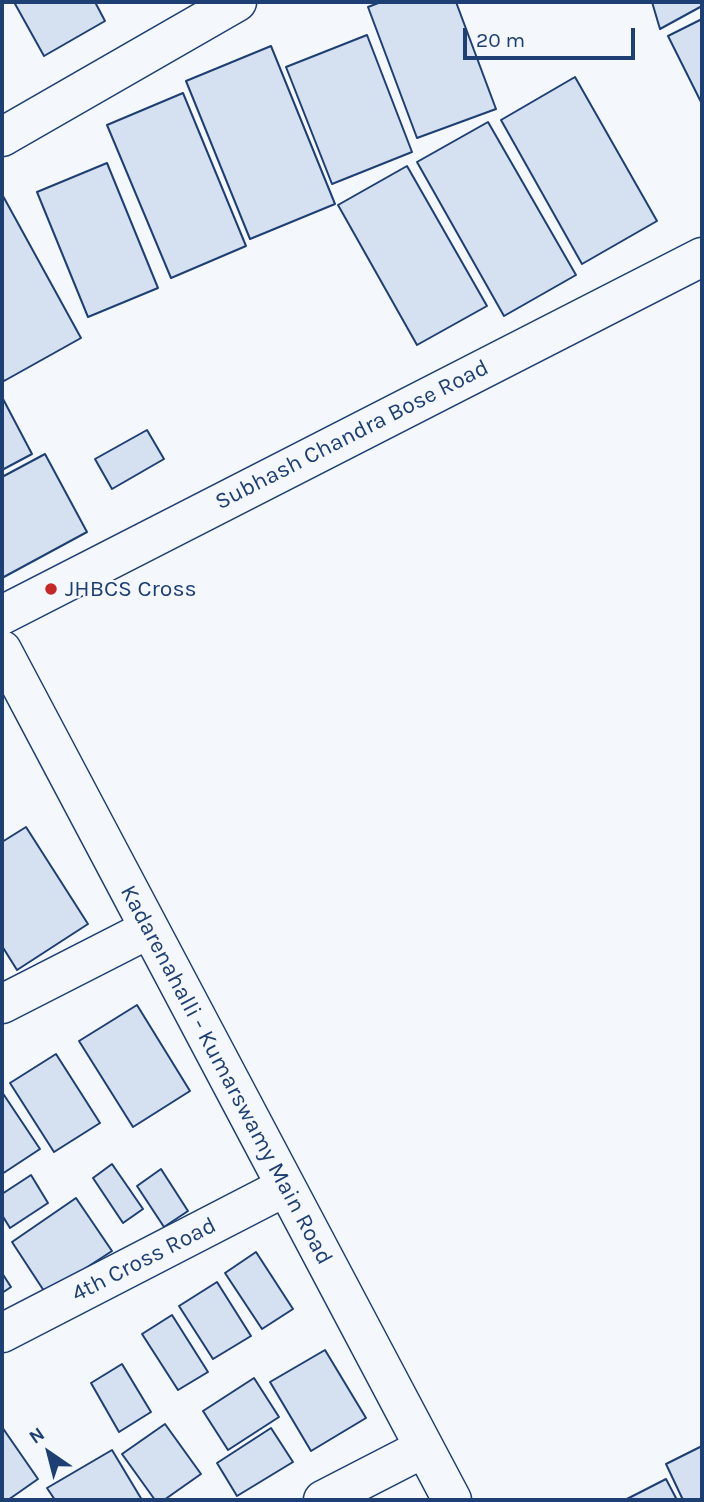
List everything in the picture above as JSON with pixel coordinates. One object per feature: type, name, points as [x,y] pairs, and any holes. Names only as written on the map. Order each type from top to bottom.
[{"type":"street","points":[[2,137],[236,2]]},
{"type":"street","name":"Subhash Chandra Bose Road","points":[[2,615],[702,257]]},
{"type":"street","name":"Kadarenahalli - Kumarswamy Main Road","points":[[2,650],[452,1500]]},
{"type":"street","points":[[2,1004],[149,929]]},
{"type":"street","name":"4th Cross Road","points":[[2,1333],[285,1187]]},
{"type":"street","points":[[323,1500],[424,1448]]},
{"type":"building","points":[[14,2],[95,2],[105,21],[44,56]]},
{"type":"building","points":[[381,2],[456,2],[496,109],[417,138],[368,7]]},
{"type":"building","points":[[652,2],[702,2],[702,6],[660,29]]},
{"type":"building","points":[[702,19],[702,104],[668,36]]},
{"type":"building","points":[[367,35],[412,152],[332,184],[286,67]]},
{"type":"building","points":[[271,46],[335,204],[250,239],[186,81]]},
{"type":"building","points":[[575,77],[657,221],[582,264],[501,120]]},
{"type":"building","points":[[183,93],[246,246],[171,278],[107,125]]},
{"type":"building","points":[[488,122],[576,275],[504,316],[417,162]]},
{"type":"building","points":[[107,163],[158,288],[88,317],[37,192]]},
{"type":"building","points":[[407,166],[487,306],[417,345],[338,205]]},
{"type":"building","points":[[3,196],[81,338],[4,381],[2,377]]},
{"type":"building","points":[[2,397],[32,454],[2,470]]},
{"type":"building","points":[[147,430],[164,459],[112,489],[95,459]]},
{"type":"building","points":[[45,454],[87,532],[2,578],[2,477]]},
{"type":"building","points":[[26,827],[88,924],[17,970],[2,946],[2,842]]},
{"type":"building","points":[[137,1005],[190,1091],[133,1127],[79,1041]]},
{"type":"building","points":[[56,1054],[100,1123],[54,1152],[10,1083]]},
{"type":"building","points":[[2,1092],[40,1149],[2,1174]]},
{"type":"building","points":[[112,1164],[143,1209],[123,1223],[93,1178]]},
{"type":"building","points":[[161,1169],[188,1211],[164,1227],[137,1186]]},
{"type":"building","points":[[31,1175],[48,1203],[10,1228],[2,1215],[2,1194]]},
{"type":"building","points":[[76,1198],[112,1251],[46,1294],[12,1242]]},
{"type":"building","points":[[256,1252],[293,1309],[262,1329],[225,1273]]},
{"type":"building","points":[[2,1273],[11,1287],[2,1293]]},
{"type":"building","points":[[217,1282],[251,1336],[213,1359],[179,1306]]},
{"type":"building","points":[[172,1315],[208,1372],[178,1390],[142,1334]]},
{"type":"building","points":[[325,1350],[366,1418],[311,1451],[270,1382]]},
{"type":"building","points":[[122,1364],[151,1412],[119,1432],[91,1383]]},
{"type":"building","points":[[254,1378],[279,1417],[228,1450],[203,1411]]},
{"type":"building","points":[[165,1424],[201,1474],[164,1500],[155,1500],[122,1454]]},
{"type":"building","points":[[2,1427],[38,1479],[8,1500],[2,1500]]},
{"type":"building","points":[[271,1428],[293,1462],[237,1496],[217,1463]]},
{"type":"building","points":[[702,1446],[702,1500],[683,1500],[666,1464]]},
{"type":"building","points":[[112,1450],[142,1500],[55,1500],[47,1488]]},
{"type":"building","points":[[666,1479],[677,1500],[625,1500]]},
{"type":"place","name":"JHBCS Cross","points":[[51,589]]}]
